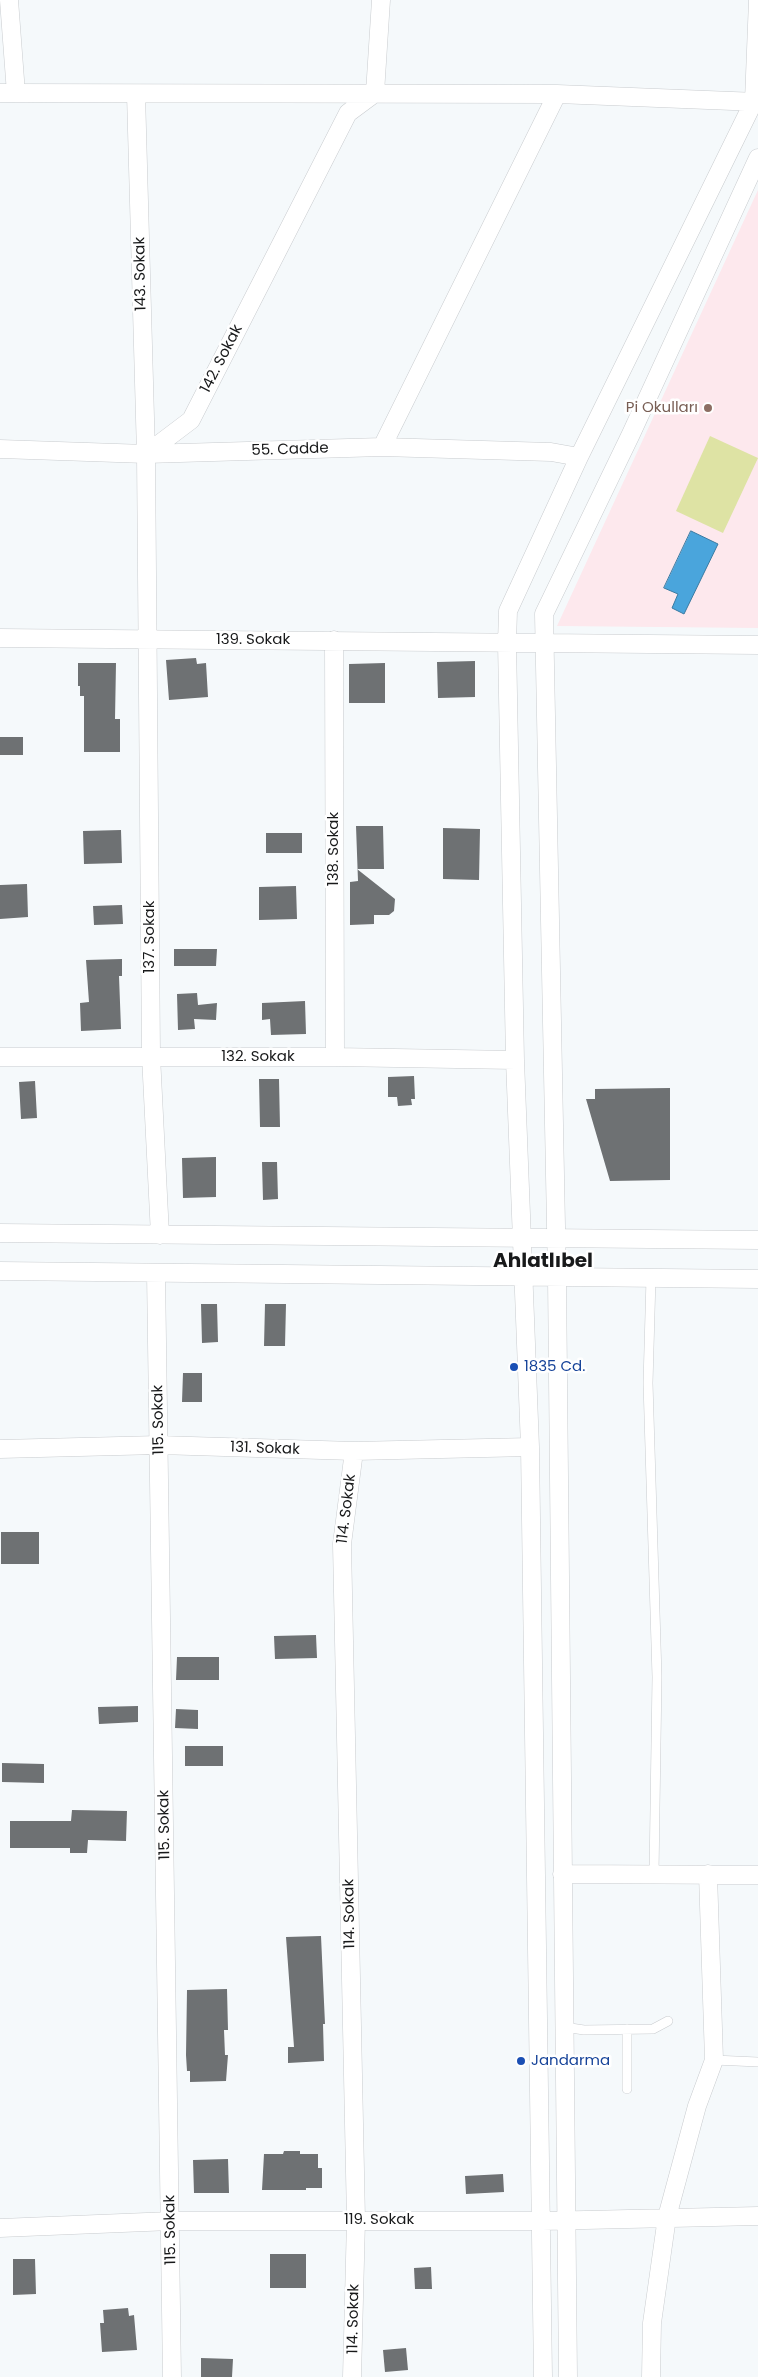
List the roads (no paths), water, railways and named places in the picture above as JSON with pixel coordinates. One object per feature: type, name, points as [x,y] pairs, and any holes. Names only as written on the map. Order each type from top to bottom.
[{"type":"street","points":[[9,0],[8,93],[557,94],[756,101]]},
{"type":"street","points":[[375,93],[381,0]]},
{"type":"street","points":[[543,2377],[530,1446],[516,1060],[506,644],[508,611],[579,457],[756,101],[758,0]]},
{"type":"street","name":"142. Sokak","points":[[146,454],[191,420],[348,113],[375,93]]},
{"type":"street","name":"143. Sokak","points":[[136,94],[146,454]]},
{"type":"street","points":[[382,447],[557,94]]},
{"type":"street","points":[[568,2377],[557,1278],[544,614],[631,434],[758,158]]},
{"type":"street","name":"55. Cadde","points":[[0,449],[146,454],[382,447],[551,452],[579,457]]},
{"type":"street","points":[[146,454],[148,639]]},
{"type":"street","name":"139. Sokak","points":[[0,638],[758,645]]},
{"type":"street","name":"137. Sokak","points":[[148,639],[151,1056],[160,1235]]},
{"type":"street","name":"138. Sokak","points":[[334,640],[335,1057]]},
{"type":"street","name":"132. Sokak","points":[[0,1057],[335,1057],[516,1060]]},
{"type":"street","points":[[0,1233],[523,1238],[556,1240],[758,1240]]},
{"type":"street","points":[[0,1271],[758,1279]]},
{"type":"street","name":"115. Sokak","points":[[156,1273],[172,2377]]},
{"type":"street","name":"131. Sokak","points":[[0,1449],[160,1446],[354,1452],[530,1446]]},
{"type":"street","name":"114. Sokak","points":[[352,2377],[356,2220],[342,1544],[354,1452]]},
{"type":"street","points":[[562,1874],[758,1875]]},
{"type":"street","points":[[651,2377],[652,2323],[667,2217],[697,2106],[714,2060],[708,1874]]},
{"type":"street","name":"119. Sokak","points":[[0,2228],[171,2221],[542,2221],[758,2216]]},
{"type":"lane","points":[[651,1278],[648,1382],[658,1677],[654,1874]]},
{"type":"lane","points":[[564,2027],[584,2030],[653,2029],[668,2021]]},
{"type":"lane","points":[[627,2029],[627,2089]]},
{"type":"lane","points":[[714,2060],[758,2062]]},
{"type":"water","points":[[691,531],[718,544],[684,614],[672,608],[678,594],[664,588]]},
{"type":"place","name":"Pi Okulları","points":[[708,408]]},
{"type":"place","name":"1835 Cd.","points":[[514,1367]]},
{"type":"place","name":"Jandarma","points":[[521,2061]]},
{"type":"district","name":"Ahlatlıbel","points":[[543,1262]]}]
